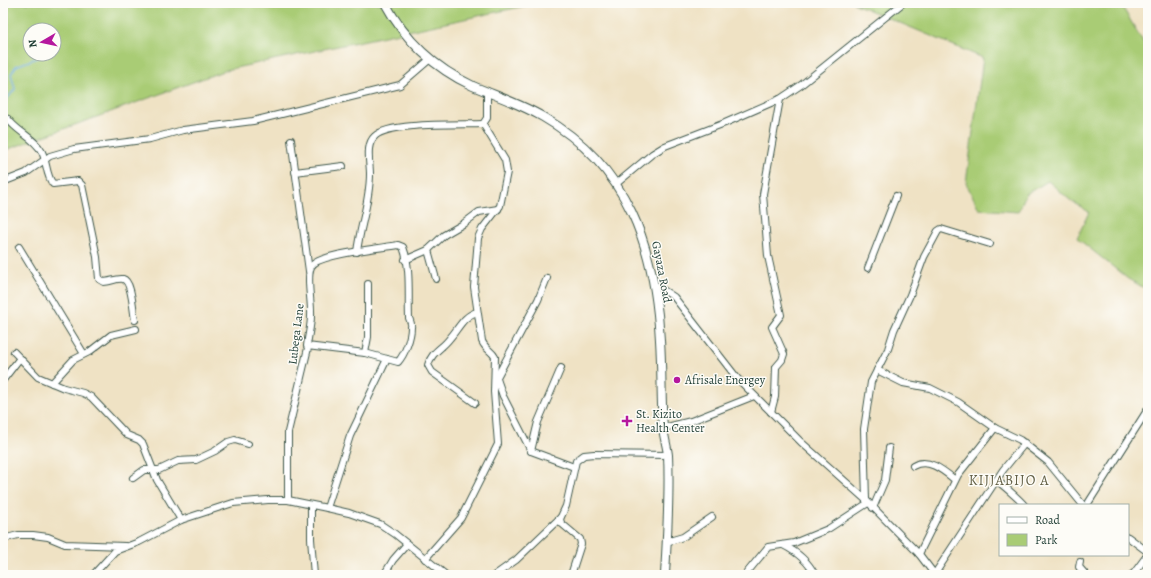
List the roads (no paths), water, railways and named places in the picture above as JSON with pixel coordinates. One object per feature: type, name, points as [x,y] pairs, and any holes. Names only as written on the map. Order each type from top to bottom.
[{"type":"main road","name":"Gayaza Road","points":[[385,3],[393,18],[429,60],[460,80],[527,108],[563,130],[589,152],[616,184],[630,206],[650,258],[660,338],[663,428],[668,455],[665,575]]},
{"type":"street","points":[[616,184],[652,154],[665,146],[725,123],[780,99],[801,85],[903,3]]},
{"type":"street","points":[[3,182],[26,173],[44,159],[74,150],[150,139],[183,130],[253,121],[400,86],[429,60]]},
{"type":"street","points":[[483,124],[487,118],[486,91]]},
{"type":"street","points":[[771,412],[774,397],[775,371],[784,354],[772,327],[780,315],[768,256],[763,194],[780,99]]},
{"type":"street","points":[[8,119],[37,145],[44,159],[50,180],[53,184],[78,181],[82,185],[97,256],[99,279],[104,282],[122,279],[126,281],[130,286],[135,320]]},
{"type":"street","points":[[425,559],[461,518],[498,444],[494,392],[496,375],[495,357],[494,354],[486,349],[482,341],[474,287],[478,238],[482,229],[498,209],[507,167],[483,124]]},
{"type":"street","points":[[357,252],[358,239],[364,219],[370,175],[369,150],[375,136],[382,131],[420,125],[483,124]]},
{"type":"street","name":"Lubega Lane","points":[[288,500],[288,432],[306,357],[311,316],[309,272],[291,140]]},
{"type":"street","points":[[295,172],[343,166]]},
{"type":"street","points":[[868,268],[896,196]]},
{"type":"street","points":[[406,260],[428,250],[444,235],[464,224],[471,216],[479,212],[498,209]]},
{"type":"street","points":[[869,504],[865,424],[871,382],[888,349],[894,330],[910,296],[924,257],[938,231],[944,230],[990,244]]},
{"type":"street","points":[[307,346],[365,353],[398,362],[401,358],[412,326],[409,320],[410,296],[406,260],[404,250],[401,245],[318,260],[312,265],[309,272]]},
{"type":"street","points":[[19,247],[84,354]]},
{"type":"street","points":[[428,250],[436,279]]},
{"type":"street","points":[[547,278],[538,300],[496,375],[506,403],[531,451],[574,467]]},
{"type":"street","points":[[365,353],[368,336],[368,284]]},
{"type":"street","points":[[654,284],[674,297],[737,378],[754,396],[822,462],[869,504],[919,554],[935,575],[1009,462],[1025,443]]},
{"type":"street","points":[[475,403],[432,372],[428,365],[430,356],[450,339],[461,322],[477,312]]},
{"type":"street","points":[[52,383],[73,360],[111,335],[136,329]]},
{"type":"street","points":[[14,352],[38,377],[52,383],[83,392],[91,397],[127,435],[139,440],[143,444],[158,480],[181,520]]},
{"type":"street","points":[[3,380],[20,358]]},
{"type":"street","points":[[327,508],[350,436],[388,359]]},
{"type":"street","points":[[531,451],[538,422],[561,368]]},
{"type":"street","points":[[877,370],[903,383],[930,388],[958,402],[995,428],[1010,433],[1048,462],[1082,504]]},
{"type":"street","points":[[663,428],[691,421],[754,396]]},
{"type":"street","points":[[1087,504],[1148,409]]},
{"type":"street","points":[[919,554],[955,480],[975,451],[995,428]]},
{"type":"street","points":[[133,478],[144,470],[159,470],[178,461],[196,460],[215,451],[228,442],[235,440],[248,444]]},
{"type":"street","points":[[745,575],[768,547],[794,543],[828,528],[869,504],[885,480],[889,448]]},
{"type":"street","points":[[495,575],[516,560],[560,518],[566,506],[574,467],[578,458],[584,455],[668,455]]},
{"type":"street","points":[[913,466],[919,462],[924,462],[945,472],[955,480]]},
{"type":"street","points":[[997,481],[1023,504]]},
{"type":"street","points":[[93,575],[115,552],[181,520],[243,501],[288,500],[349,513],[380,524],[446,575]]},
{"type":"street","points":[[310,505],[314,575]]},
{"type":"street","points":[[666,542],[683,537],[712,517]]},
{"type":"street","points":[[560,518],[561,523],[580,539],[581,544],[571,575]]},
{"type":"street","points":[[3,539],[18,535],[33,535],[48,536],[65,544],[127,546]]},
{"type":"street","points":[[1129,538],[1148,553],[1131,575]]},
{"type":"street","points":[[384,575],[393,560],[407,544]]},
{"type":"street","points":[[781,545],[792,550],[803,558],[810,565],[815,575]]},
{"type":"street","points":[[1080,562],[1079,567],[1086,575]]},
{"type":"waterway","points":[[3,104],[15,89],[11,74],[16,66],[26,62]]},
{"type":"place","name":"Afrisale Energey","points":[[677,380]]},
{"type":"place","name":"St. Kizito Health Center","points":[[627,421]]},
{"type":"district","name":"KIJJABIJO A","points":[[1009,480]]}]
